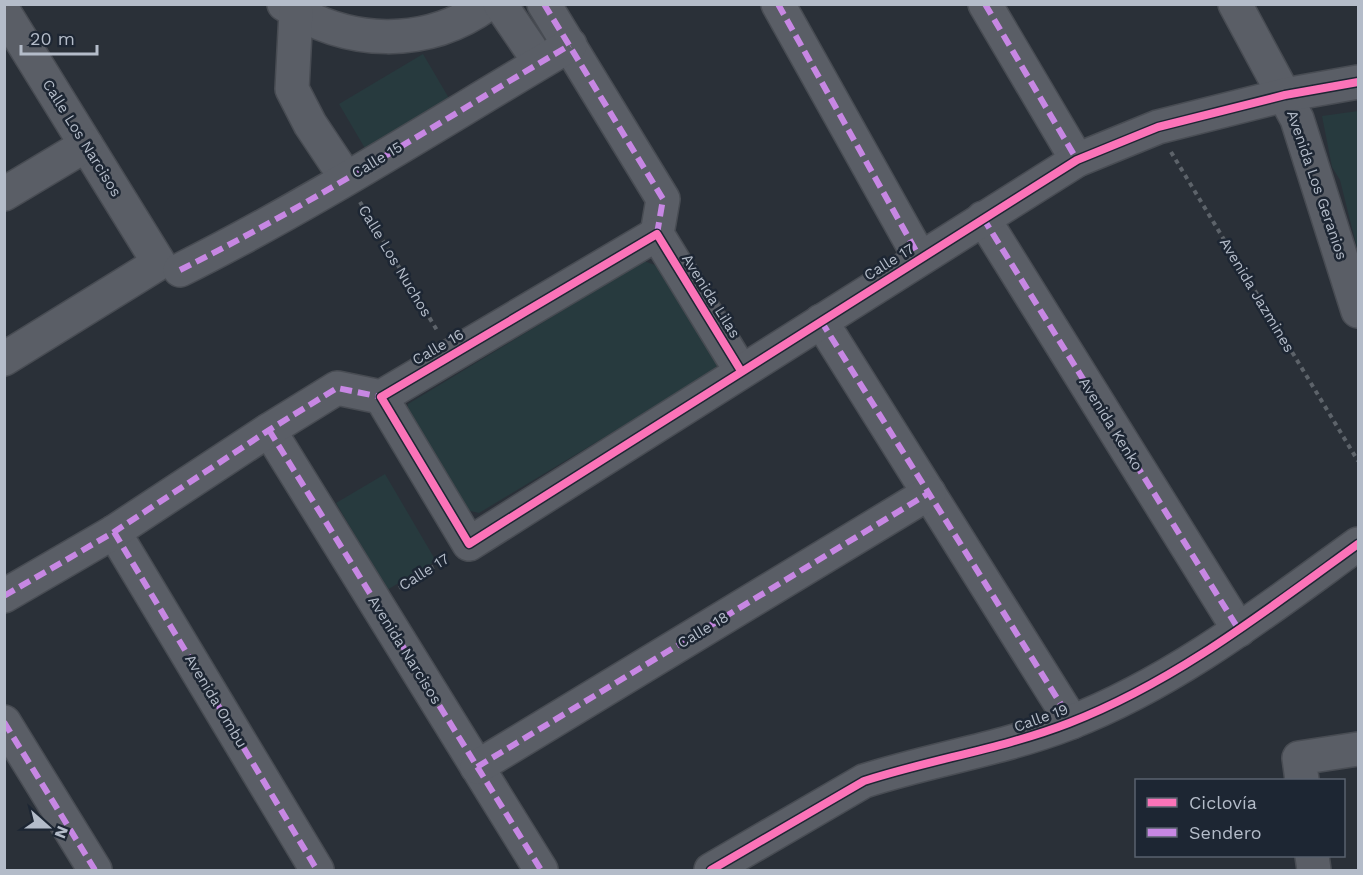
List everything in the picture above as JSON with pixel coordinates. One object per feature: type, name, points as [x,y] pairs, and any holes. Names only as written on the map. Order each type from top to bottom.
[{"type":"street","points":[[346,178],[310,124],[292,89],[290,8],[324,25],[348,32],[395,38],[416,36],[444,29],[469,18],[488,4]]},
{"type":"street","points":[[500,4],[530,48]]},
{"type":"street","points":[[544,4],[663,199],[657,234]]},
{"type":"street","points":[[778,4],[921,258]]},
{"type":"street","points":[[985,4],[1077,160]]},
{"type":"street","name":"Avenida Los Geranios","points":[[1234,4],[1297,119],[1359,311]]},
{"type":"street","name":"Calle Los Narcisos","points":[[6,20],[86,145],[170,267]]},
{"type":"street","name":"Calle 15","points":[[4,359],[170,267],[224,248],[570,45]]},
{"type":"street","name":"Calle 17","points":[[469,544],[1077,160],[1158,127],[1285,95],[1359,82]]},
{"type":"street","points":[[4,194],[86,145]]},
{"type":"street","name":"Avenida Kenko","points":[[983,218],[1239,630]]},
{"type":"street","name":"Calle 16","points":[[381,397],[657,234]]},
{"type":"street","name":"Avenida Lilas","points":[[657,234],[741,371]]},
{"type":"street","points":[[821,321],[1072,722]]},
{"type":"street","points":[[4,596],[114,532],[337,388],[381,397],[469,544]]},
{"type":"street","name":"Avenida Narcisos","points":[[269,430],[541,870]]},
{"type":"street","name":"Calle 18","points":[[477,767],[929,493]]},
{"type":"street","name":"Avenida Ombu","points":[[114,532],[317,870]]},
{"type":"street","name":"Calle 19","points":[[711,870],[864,781],[890,772],[996,747],[1072,722],[1125,698],[1239,630],[1359,544]]},
{"type":"street","points":[[4,723],[95,870]]},
{"type":"street","points":[[1302,779],[1299,758],[1359,749]]},
{"type":"green space","points":[[423,54],[450,100],[366,150],[339,104]]},
{"type":"green space","points":[[1358,111],[1358,252],[1340,180],[1332,167],[1322,116]]},
{"type":"green space","points":[[644,261],[655,265],[718,363],[714,371],[479,513],[466,510],[408,413],[408,404]]},
{"type":"green space","points":[[385,474],[436,561],[387,590],[336,503]]},
{"type":"marked path","points":[[544,4],[663,199],[657,234]]},
{"type":"marked path","points":[[778,4],[920,258]]},
{"type":"marked path","points":[[985,4],[1077,160]]},
{"type":"marked path","points":[[180,270],[328,189],[570,45]]},
{"type":"marked path","points":[[983,218],[1239,630]]},
{"type":"marked path","points":[[821,321],[1072,722]]},
{"type":"marked path","points":[[4,596],[114,532],[337,388],[381,397]]},
{"type":"marked path","points":[[269,430],[541,870]]},
{"type":"marked path","points":[[477,767],[929,493]]},
{"type":"marked path","points":[[114,532],[317,870]]},
{"type":"marked path","points":[[4,722],[95,870]]},
{"type":"cycle path","points":[[741,371],[657,234],[381,397],[469,544],[1077,160],[1158,127],[1285,95],[1358,82]]},
{"type":"cycle path","points":[[711,870],[864,781],[1044,732],[1108,706],[1146,687],[1255,619],[1358,544]]}]
